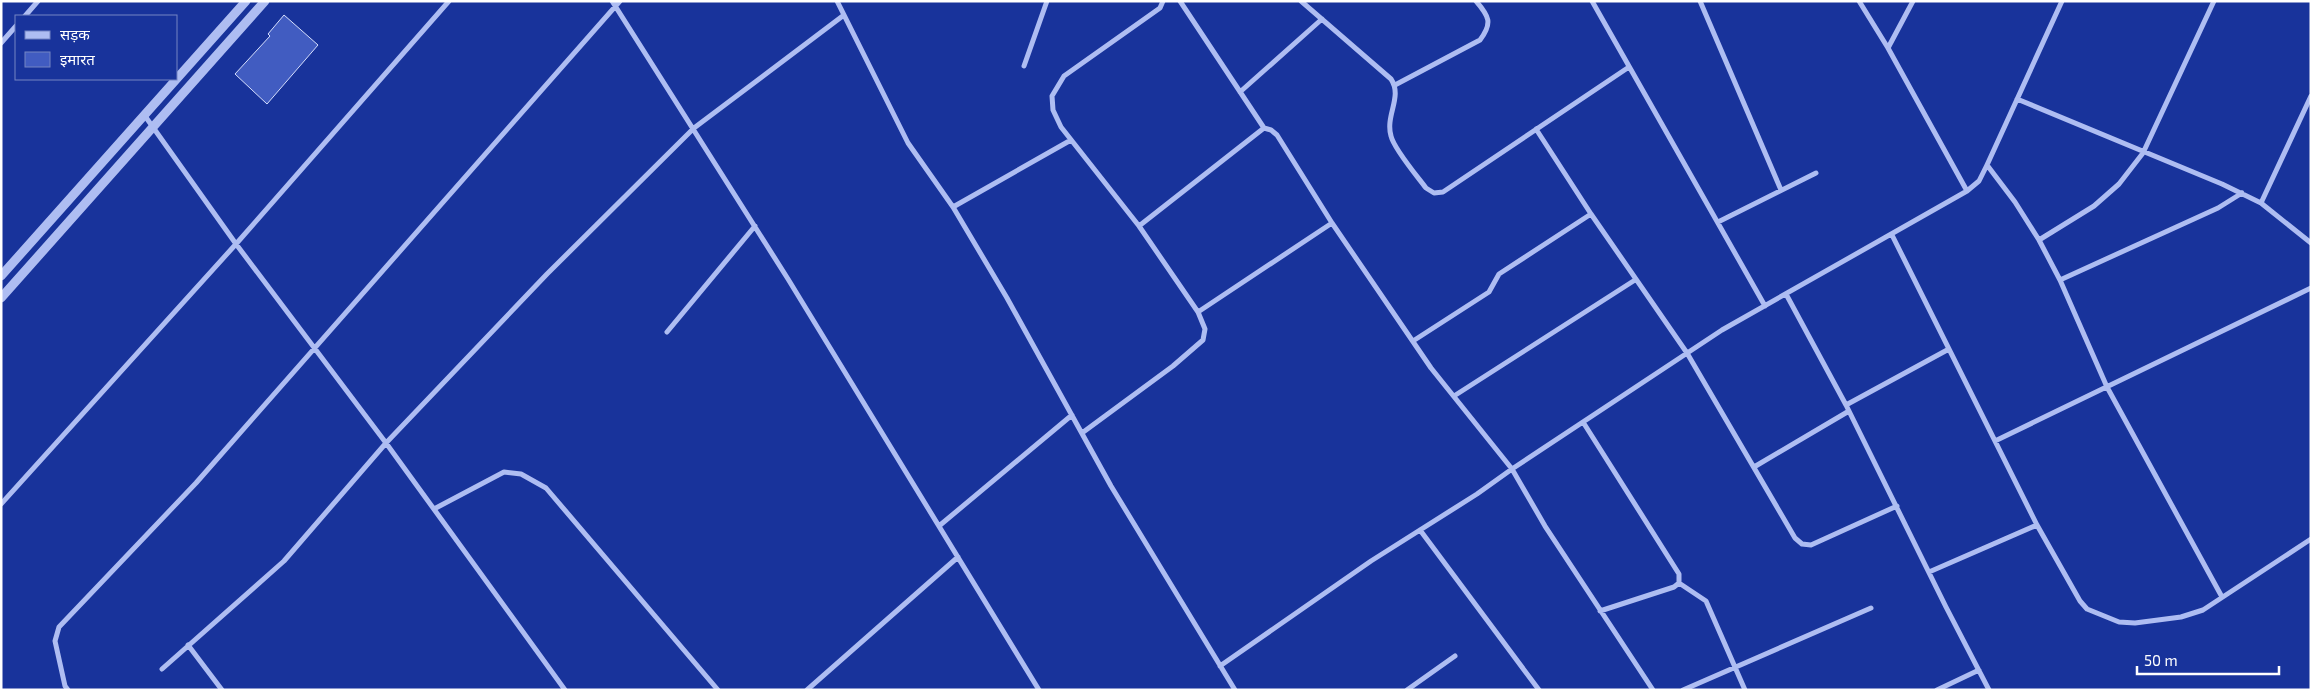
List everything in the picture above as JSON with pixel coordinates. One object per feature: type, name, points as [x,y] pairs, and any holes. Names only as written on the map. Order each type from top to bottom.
[{"type":"street","points":[[26,15],[38,1]]},
{"type":"street","points":[[178,78],[246,1]]},
{"type":"street","points":[[1,298],[264,1]]},
{"type":"street","points":[[1,504],[236,244],[449,1]]},
{"type":"street","points":[[68,690],[65,686],[55,641],[59,627],[196,483],[614,4],[620,1]]},
{"type":"street","points":[[837,1],[908,143],[953,208],[1007,298],[1111,486],[1235,690]]},
{"type":"street","points":[[1024,66],[1047,1]]},
{"type":"street","points":[[1082,433],[1173,366],[1203,340],[1205,329],[1198,312],[1139,226],[1060,127],[1053,110],[1052,96],[1064,76],[1160,8],[1163,1]]},
{"type":"street","points":[[1180,1],[1264,128],[1271,130],[1277,135],[1332,223],[1431,368],[1512,469],[1545,526],[1652,690]]},
{"type":"street","points":[[1301,1],[1391,79],[1396,93],[1390,115],[1391,137],[1426,188],[1434,193],[1443,192],[1629,66]]},
{"type":"street","points":[[1395,86],[1480,40],[1487,31],[1489,21],[1485,11],[1476,1]]},
{"type":"street","points":[[1592,1],[1765,306]]},
{"type":"street","points":[[1700,1],[1781,190]]},
{"type":"street","points":[[1859,1],[1888,48],[1967,191]]},
{"type":"street","points":[[1888,48],[1913,1]]},
{"type":"street","points":[[1220,666],[1371,560],[1477,494],[1722,330],[1967,191],[1979,180],[1987,165],[2062,1]]},
{"type":"street","points":[[2039,240],[2094,206],[2119,184],[2143,153],[2214,1]]},
{"type":"street","points":[[614,4],[755,226],[1039,690]]},
{"type":"street","points":[[162,669],[284,561],[386,443],[547,274],[694,128],[844,15]]},
{"type":"street","points":[[1240,92],[1322,19]]},
{"type":"street","points":[[1,43],[15,27]]},
{"type":"street","points":[[1,276],[177,80]]},
{"type":"street","points":[[2261,203],[2311,96]]},
{"type":"street","points":[[2017,99],[2242,193],[2261,203],[2311,243]]},
{"type":"street","points":[[145,116],[236,244],[386,443],[566,690]]},
{"type":"street","points":[[1139,226],[1264,128]]},
{"type":"street","points":[[1536,129],[1635,280],[1687,353],[1795,538],[1802,544],[1811,545],[1896,506]]},
{"type":"street","points":[[953,208],[1071,140]]},
{"type":"street","points":[[1987,165],[2015,202],[2039,240],[2060,280],[2108,387],[2222,597]]},
{"type":"street","points":[[1718,222],[1816,173]]},
{"type":"street","points":[[2060,280],[2211,211],[2242,193]]},
{"type":"street","points":[[1412,341],[1489,292],[1499,274],[1591,214]]},
{"type":"street","points":[[1198,312],[1332,223]]},
{"type":"street","points":[[667,332],[755,226]]},
{"type":"street","points":[[1892,235],[2038,525],[2080,601],[2087,609],[2119,622],[2135,623],[2181,617],[2203,610],[2310,542]]},
{"type":"street","points":[[1454,396],[1635,280]]},
{"type":"street","points":[[1995,441],[2311,288]]},
{"type":"street","points":[[1786,294],[1849,410],[1989,690]]},
{"type":"street","points":[[1846,405],[1949,349]]},
{"type":"street","points":[[1754,467],[1849,410]]},
{"type":"street","points":[[939,526],[1072,415]]},
{"type":"street","points":[[1583,422],[1679,574],[1679,583]]},
{"type":"street","points":[[434,509],[504,472],[521,474],[546,488],[718,690]]},
{"type":"street","points":[[1929,572],[2038,525]]},
{"type":"street","points":[[1420,530],[1539,690]]},
{"type":"street","points":[[807,690],[958,557]]},
{"type":"street","points":[[1600,611],[1674,587],[1679,583]]},
{"type":"street","points":[[1679,583],[1706,601],[1745,690]]},
{"type":"street","points":[[1683,690],[1871,608]]},
{"type":"street","points":[[188,645],[222,690]]},
{"type":"street","points":[[1407,690],[1455,656]]},
{"type":"street","points":[[1937,690],[1979,670]]},
{"type":"building","points":[[284,15],[318,45],[267,104],[235,74],[270,36],[268,34]]}]
